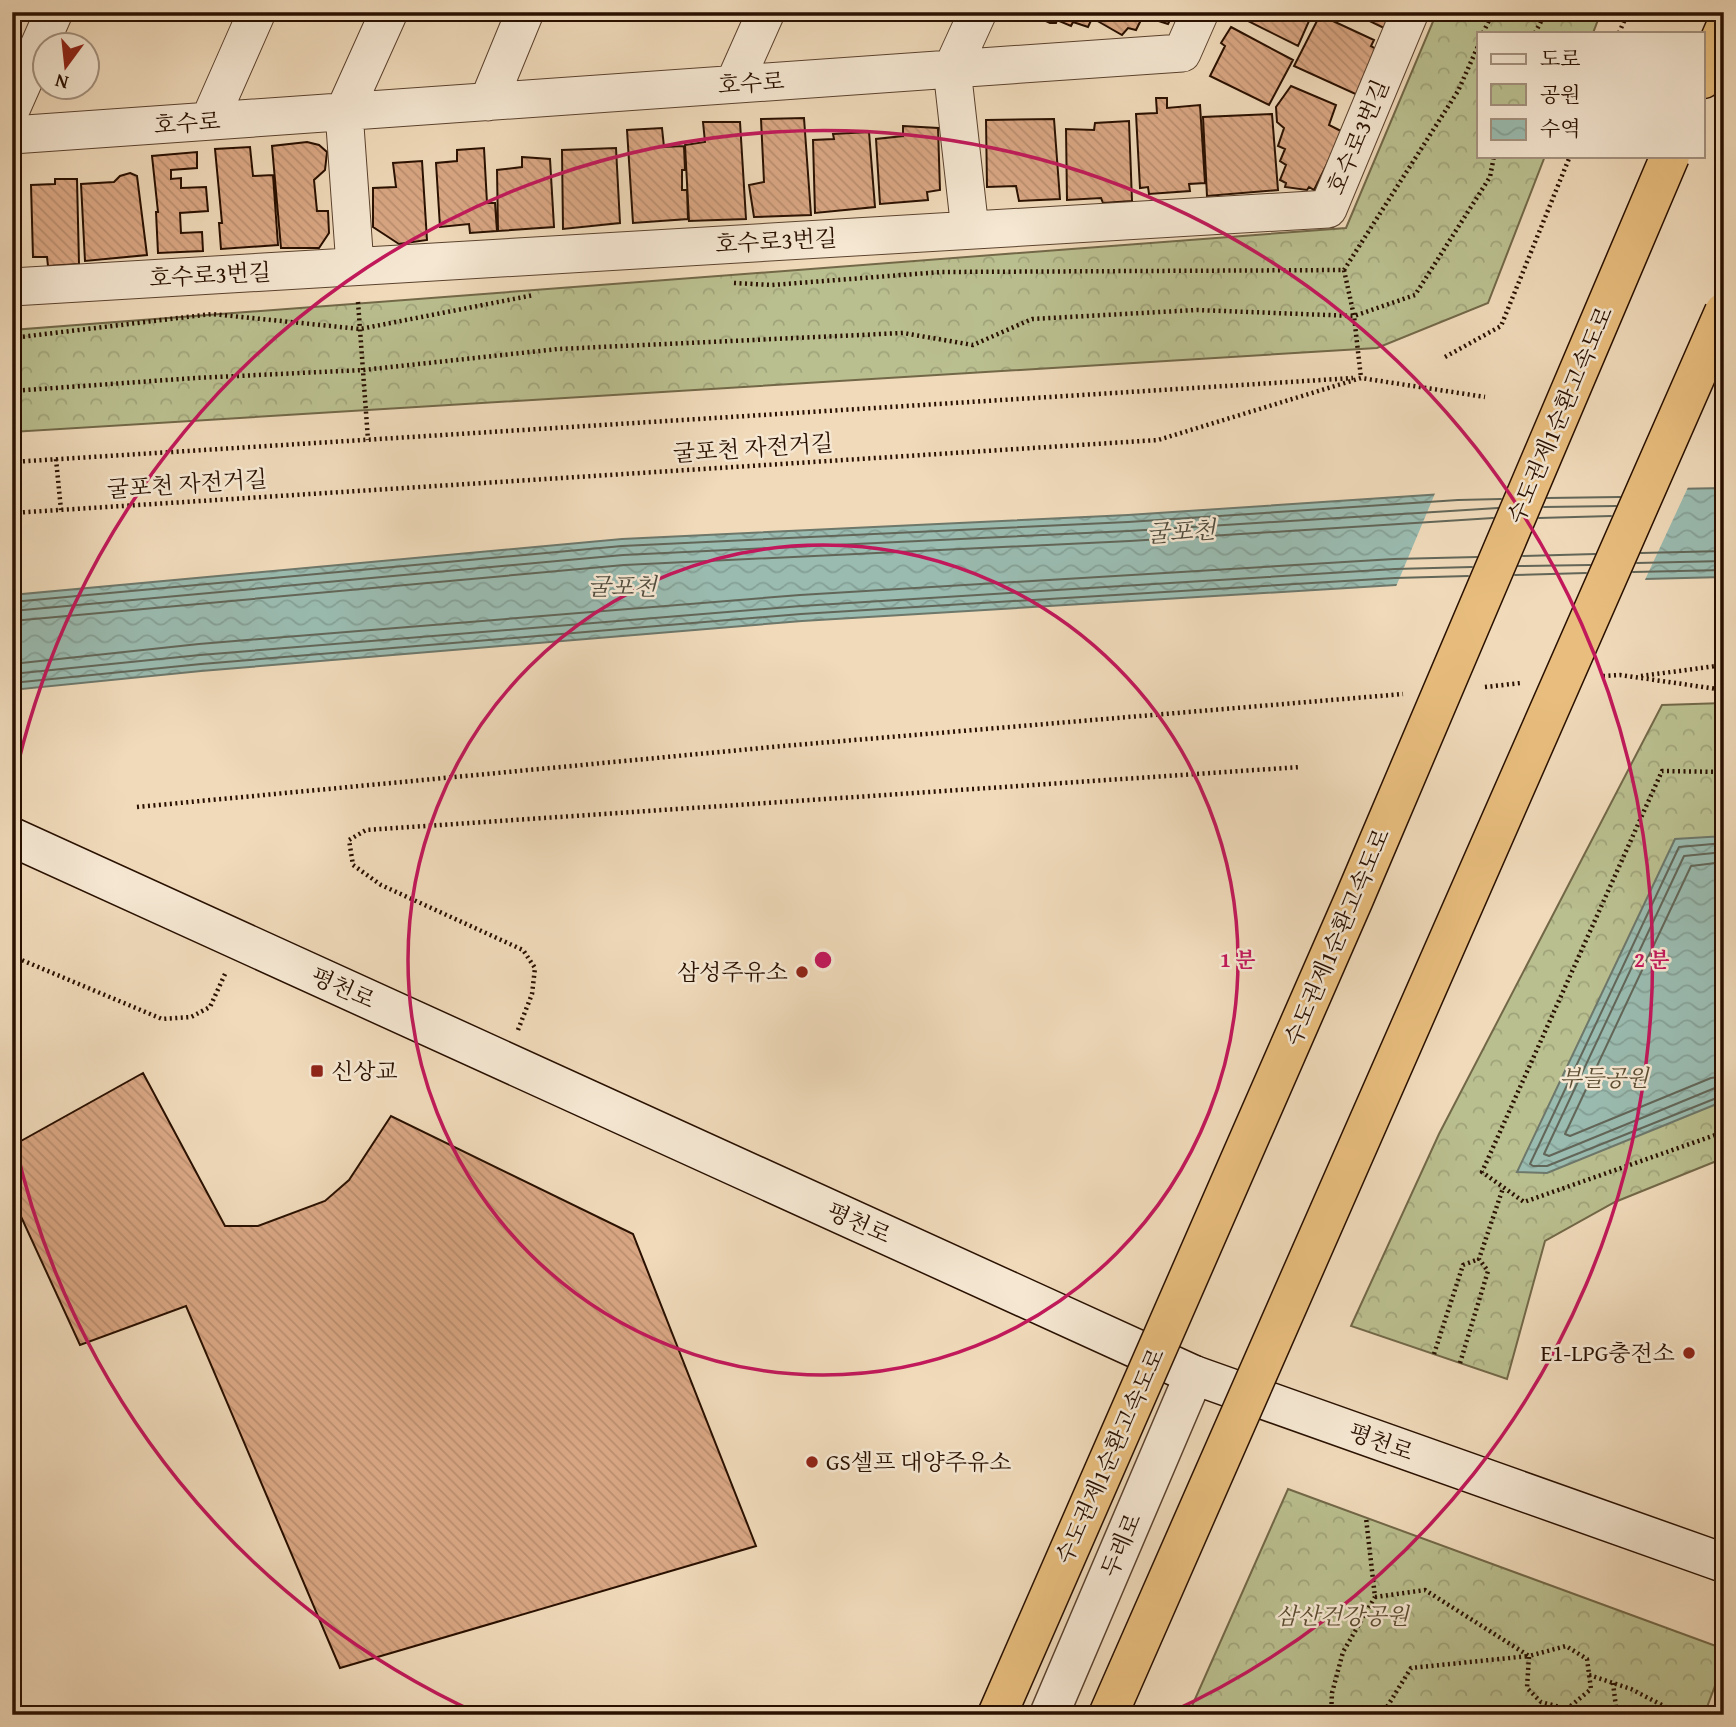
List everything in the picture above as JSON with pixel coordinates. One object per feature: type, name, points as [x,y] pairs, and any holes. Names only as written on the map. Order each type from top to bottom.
[{"type":"highway","points":[[1704,77],[1724,30]]},
{"type":"highway","name":"수도권제1순환고속도로","points":[[997,1715],[1354,898],[1669,158]]},
{"type":"highway","points":[[1108,1715],[1724,312]]},
{"type":"main road","name":"평천로","points":[[12,837],[1194,1375],[1724,1563]]},
{"type":"main road","name":"두레로","points":[[1049,1715],[1194,1375]]},
{"type":"street","points":[[12,107],[54,12]]},
{"type":"street","points":[[209,121],[257,12]]},
{"type":"street","points":[[355,266],[344,112],[389,12]]},
{"type":"street","points":[[488,102],[525,12]]},
{"type":"street","points":[[734,84],[766,12]]},
{"type":"street","points":[[970,230],[952,69],[978,12]]},
{"type":"street","points":[[952,69],[1182,53],[1200,12]]},
{"type":"street","name":"호수로3번길","points":[[12,287],[1328,209],[1410,12]]},
{"type":"street","name":"호수로","points":[[12,135],[952,69]]},
{"type":"path","points":[[1483,32],[1493,12]]},
{"type":"path","points":[[1536,32],[1546,12]]},
{"type":"path","points":[[1619,32],[1628,12]]},
{"type":"path","points":[[12,391],[363,370],[558,349],[903,333],[973,345],[1032,319],[1197,310],[1354,316],[1415,295],[1490,177],[1494,158]]},
{"type":"path","points":[[1445,357],[1501,326],[1569,158]]},
{"type":"path","points":[[355,266],[368,440]]},
{"type":"path","points":[[12,462],[1361,378],[1354,316],[1343,270]]},
{"type":"path","name":"굴포천 자전거길","points":[[12,513],[1158,440],[1361,378],[1485,397]]},
{"type":"path","points":[[56,460],[61,510]]},
{"type":"path","points":[[1634,677],[1724,665]]},
{"type":"path","points":[[1592,677],[1620,675],[1724,690]]},
{"type":"path","points":[[1482,687],[1523,683]]},
{"type":"path","points":[[137,807],[783,746],[1413,693]]},
{"type":"path","points":[[505,1062],[532,994],[535,968],[523,950],[381,885],[353,865],[349,840],[366,830],[1300,767]]},
{"type":"path","points":[[1724,772],[1662,771],[1482,1172],[1524,1202],[1724,1132]]},
{"type":"path","points":[[12,956],[162,1020],[191,1017],[209,1007],[241,942]]},
{"type":"path","points":[[1479,1259],[1503,1188]]},
{"type":"path","points":[[1434,1354],[1463,1265],[1479,1259]]},
{"type":"path","points":[[1460,1363],[1488,1271],[1479,1259]]},
{"type":"path","points":[[1331,1715],[1332,1693],[1343,1652],[1375,1597],[1366,1518]]},
{"type":"path","points":[[1375,1597],[1425,1590],[1529,1656]]},
{"type":"path","points":[[1382,1715],[1410,1668],[1529,1656],[1566,1646],[1587,1659],[1591,1689],[1567,1709],[1541,1702],[1527,1688],[1529,1656]]},
{"type":"path","points":[[1589,1675],[1631,1689],[1681,1715]]},
{"type":"path","points":[[1613,1683],[1617,1715]]},
{"type":"green space","points":[[1437,12],[1601,12],[1593,32],[1477,32],[1477,158],[1544,158],[1488,303],[1377,348],[12,432],[12,330],[1346,228]]},
{"type":"green space","name":"부들공원","points":[[1724,703],[1724,1158],[1615,1202],[1545,1241],[1507,1379],[1351,1326],[1439,1134],[1662,705]]},
{"type":"green space","name":"삼산건강공원","points":[[1288,1489],[1724,1649],[1724,1662],[1704,1715],[1188,1715]]},
{"type":"water","name":"굴포천","points":[[1724,488],[1724,577],[1396,585],[802,621],[201,671],[12,690],[12,595],[622,539],[1128,515],[1458,493]]},
{"type":"water","points":[[1724,836],[1724,1101],[1547,1173],[1517,1172],[1675,839]]},
{"type":"pier","points":[[1689,485],[1644,582],[1395,589],[1436,491]]},
{"type":"building","points":[[1095,12],[1088,27],[1073,22],[1071,26],[1057,20],[1056,23],[1050,23],[1029,13]]},
{"type":"building","points":[[1098,12],[1174,12],[1168,24],[1143,16],[1136,30],[1128,28],[1122,35],[1094,19]]},
{"type":"building","points":[[1237,12],[1313,12],[1298,46],[1236,15]]},
{"type":"building","points":[[1351,12],[1398,12],[1390,31]]},
{"type":"building","points":[[1320,15],[1374,40],[1371,46],[1383,53],[1362,97],[1294,66]]},
{"type":"building","points":[[1231,27],[1293,60],[1269,105],[1210,76],[1225,46],[1221,43]]},
{"type":"building","points":[[1291,86],[1336,105],[1329,125],[1343,132],[1314,190],[1309,187],[1307,190],[1285,187],[1286,183],[1280,180],[1286,165],[1280,161],[1285,149],[1278,146],[1284,128],[1277,122],[1276,107]]},
{"type":"building","points":[[1156,98],[1167,98],[1167,108],[1200,105],[1205,183],[1189,184],[1190,191],[1149,194],[1148,187],[1140,188],[1136,114],[1157,113]]},
{"type":"building","points":[[1272,114],[1278,190],[1207,196],[1203,117]]},
{"type":"building","points":[[804,118],[811,215],[754,217],[749,185],[764,182],[761,119]]},
{"type":"building","points":[[1054,119],[1060,199],[1019,201],[1016,186],[987,187],[986,120]]},
{"type":"building","points":[[1129,121],[1132,201],[1103,203],[1101,198],[1067,200],[1066,129],[1094,130],[1095,123]]},
{"type":"building","points":[[703,122],[740,122],[746,219],[689,221],[685,145],[705,142]]},
{"type":"building","points":[[903,126],[938,128],[940,190],[927,192],[928,200],[880,204],[876,139],[903,136]]},
{"type":"building","points":[[662,128],[664,147],[684,146],[682,190],[687,190],[688,219],[633,223],[627,130]]},
{"type":"building","points":[[869,132],[875,207],[815,213],[813,140],[834,139],[833,134]]},
{"type":"building","points":[[307,142],[319,145],[327,152],[325,170],[314,180],[317,211],[328,211],[329,233],[319,248],[281,248],[272,146]]},
{"type":"building","points":[[250,147],[253,176],[273,175],[278,245],[221,249],[219,223],[222,223],[215,149]]},
{"type":"building","points":[[484,148],[487,203],[495,203],[497,231],[470,233],[469,224],[440,227],[436,163],[457,161],[457,150]]},
{"type":"building","points":[[616,148],[620,223],[563,229],[562,150]]},
{"type":"building","points":[[197,152],[197,168],[171,170],[171,179],[181,178],[181,188],[206,187],[208,211],[180,213],[181,233],[202,232],[203,251],[158,253],[158,212],[152,156]]},
{"type":"building","points":[[522,157],[550,159],[554,227],[498,231],[497,170],[522,167]]},
{"type":"building","points":[[422,161],[427,240],[399,244],[373,227],[373,188],[396,187],[393,163]]},
{"type":"building","points":[[130,173],[137,176],[147,255],[85,261],[81,184],[114,182],[120,176]]},
{"type":"building","points":[[55,179],[77,179],[79,264],[48,266],[47,257],[33,257],[31,185],[55,184]]},
{"type":"building","points":[[143,1073],[225,1226],[258,1226],[325,1201],[349,1180],[391,1116],[633,1234],[756,1546],[340,1668],[186,1306],[80,1345],[12,1197],[12,1146]]},
{"type":"place","name":"삼성주유소","points":[[802,972]]},
{"type":"place","name":"신상교","points":[[317,1071]]},
{"type":"place","name":"E1-LPG충전소","points":[[1689,1353]]},
{"type":"place","name":"GS셀프 대양주유소","points":[[812,1462]]}]
